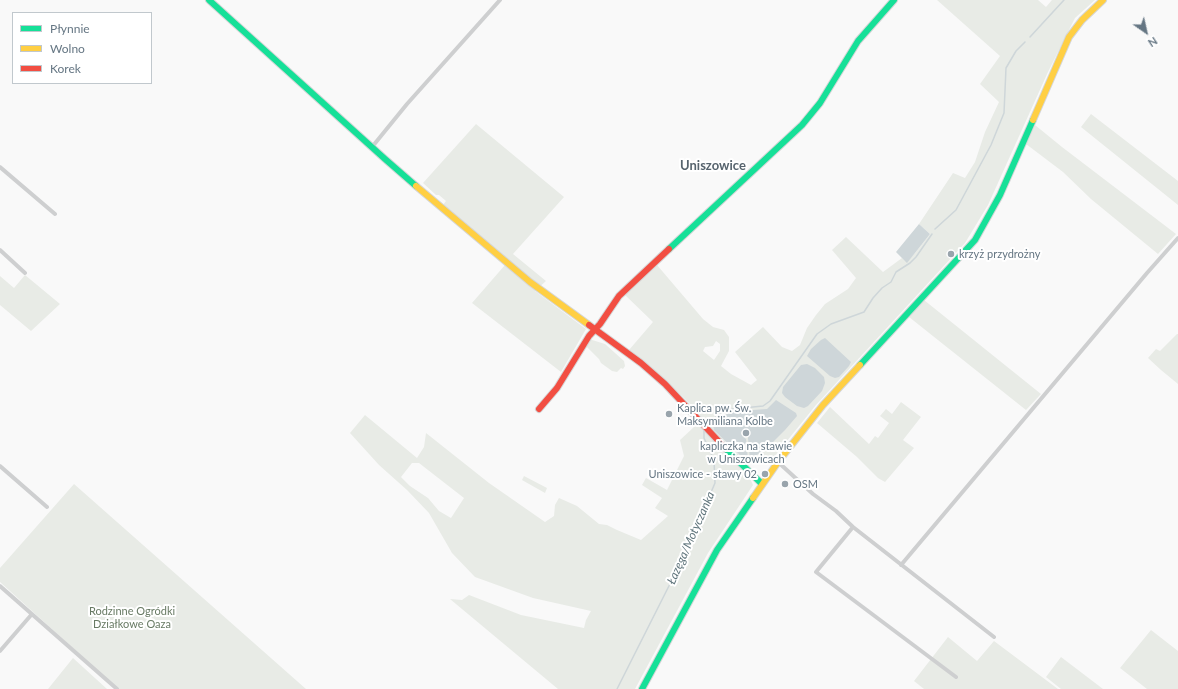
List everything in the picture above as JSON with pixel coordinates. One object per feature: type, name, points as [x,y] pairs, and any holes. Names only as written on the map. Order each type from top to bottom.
[{"type":"street","points":[[372,147],[500,0]]},
{"type":"street","points":[[539,409],[557,388],[589,336],[619,296],[802,125],[820,103],[858,41],[894,0]]},
{"type":"street","points":[[642,689],[714,556],[778,462],[823,405],[975,240],[1000,195],[1069,37],[1082,20],[1103,0]]},
{"type":"street","points":[[212,1],[372,147],[530,282],[641,363],[665,384],[741,465],[762,484]]},
{"type":"street","points":[[0,167],[55,214]]},
{"type":"street","points":[[901,565],[1178,238]]},
{"type":"street","points":[[0,250],[25,273]]},
{"type":"street","points":[[778,462],[813,494],[836,511],[853,527],[994,637]]},
{"type":"street","points":[[0,466],[47,507]]},
{"type":"street","points":[[853,527],[816,572],[956,677]]},
{"type":"street","points":[[0,586],[117,689]]},
{"type":"street","points":[[0,651],[32,614]]},
{"type":"green space","points":[[937,0],[1038,0],[1046,7],[1052,0],[1095,0],[1075,18],[1048,72],[988,205],[965,243],[816,405],[774,457],[754,462],[742,470],[749,476],[753,485],[708,553],[635,689],[558,689],[450,599],[462,600],[469,595],[521,615],[584,628],[591,611],[533,598],[475,577],[452,553],[429,513],[407,490],[379,465],[350,433],[365,415],[417,458],[424,447],[426,433],[489,483],[545,522],[554,516],[555,505],[559,498],[577,506],[599,524],[607,525],[641,540],[668,516],[655,508],[662,498],[642,485],[646,478],[667,490],[684,456],[680,440],[694,427],[700,414],[666,380],[629,350],[653,322],[625,295],[657,265],[703,319],[713,327],[724,330],[729,337],[729,351],[721,366],[731,374],[751,385],[757,380],[735,352],[763,327],[782,347],[792,351],[800,345],[807,328],[825,304],[848,289],[856,278],[832,250],[846,237],[883,272],[902,258],[907,262],[930,234],[919,224],[953,173],[965,178],[975,162],[985,132],[999,102],[980,84],[1000,56]],"holes":[[[716,341],[720,344],[720,351],[714,360],[703,351],[705,347],[713,346]],[[412,463],[419,463],[464,498],[451,518],[439,511],[428,498],[410,486],[401,477]]]},
{"type":"green space","points":[[1091,114],[1178,181],[1178,205],[1081,127]]},
{"type":"green space","points":[[476,124],[564,197],[513,254],[546,281],[535,291],[586,329],[561,372],[472,303],[505,265],[439,210],[446,201],[439,195],[436,195],[423,183]]},
{"type":"green space","points":[[1035,125],[1176,234],[1158,254],[1091,199],[1063,172],[1026,144]]},
{"type":"green space","points":[[25,275],[60,304],[31,331],[0,305],[0,276],[14,288]]},
{"type":"green space","points":[[924,300],[1041,394],[1026,410],[909,317]]},
{"type":"green space","points":[[1177,334],[1178,384],[1148,358],[1156,349],[1160,351]]},
{"type":"green space","points":[[589,339],[605,344],[624,361],[625,366],[623,369],[621,368],[617,372],[612,371],[601,363],[585,345]]},
{"type":"green space","points":[[901,402],[921,417],[903,440],[914,448],[885,482],[878,478],[857,457],[817,423],[830,407],[869,444],[875,436],[878,438],[889,423],[880,416],[886,409],[892,414]]},
{"type":"green space","points":[[524,476],[547,488],[545,493],[522,480]]},
{"type":"green space","name":"Rodzinne Ogródki Działkowe Oaza","points":[[74,484],[306,689],[118,689],[0,582],[0,568]]},
{"type":"green space","points":[[1151,630],[1178,651],[1178,689],[1147,689],[1120,668]]},
{"type":"green space","points":[[948,637],[977,661],[994,641],[1058,689],[924,689],[914,681]]},
{"type":"green space","points":[[1061,657],[1103,689],[1061,689],[1046,677]]},
{"type":"green space","points":[[73,658],[107,689],[48,689]]},
{"type":"shaded area","points":[[919,224],[930,234],[907,263],[896,252]]},
{"type":"shaded area","points":[[825,338],[851,362],[839,377],[835,378],[830,376],[807,356],[811,349]]},
{"type":"shaded area","points":[[807,364],[815,368],[824,377],[825,383],[822,391],[808,406],[804,408],[797,406],[782,393],[783,387],[801,365]]},
{"type":"shaded area","points":[[776,400],[796,413],[797,416],[769,446],[750,460],[748,438],[750,433],[749,430],[743,430],[741,433],[746,439],[748,460],[741,456],[714,430],[713,425],[724,415],[738,411],[767,409]]},
{"type":"waterway","name":"Łazęga/Motyczanka","points":[[1030,37],[1064,0]]},
{"type":"waterway","name":"Łazęga/Motyczanka","points":[[935,229],[956,210],[991,145],[1004,113],[1006,68],[1016,51],[1025,42]]},
{"type":"waterway","name":"Łazęga/Motyczanka","points":[[707,426],[723,410],[763,406],[770,401],[817,334],[831,324],[864,312],[873,298],[882,288],[891,282],[896,272],[916,257],[932,234]]},
{"type":"waterway","name":"Łazęga/Motyczanka","points":[[617,689],[681,562],[715,483],[714,460],[704,438],[704,429]]},
{"type":"traffic: fast","points":[[209,0],[416,186]]},
{"type":"traffic: fast","points":[[669,249],[802,125],[820,103],[858,41],[894,0]]},
{"type":"traffic: fast","points":[[860,365],[975,240],[1000,195],[1033,120]]},
{"type":"traffic: fast","points":[[726,449],[762,484]]},
{"type":"traffic: fast","points":[[642,689],[717,550],[753,498]]},
{"type":"traffic: slow","points":[[1033,120],[1069,37],[1082,20],[1103,0]]},
{"type":"traffic: slow","points":[[416,186],[530,282],[589,325]]},
{"type":"traffic: slow","points":[[753,498],[778,462],[823,405],[860,365]]},
{"type":"traffic: jam","points":[[539,409],[557,388],[589,336],[600,324],[619,296],[669,249]]},
{"type":"traffic: jam","points":[[589,325],[641,363],[665,384],[726,449]]},
{"type":"place","name":"krzyż przydrożny","points":[[951,254]]},
{"type":"place","name":"Kaplica pw. Św. Maksymiliana Kolbe","points":[[669,414]]},
{"type":"place","name":"kapliczka na stawie w Uniszowicach","points":[[746,433]]},
{"type":"place","name":"Uniszowice - stawy 02","points":[[765,474]]},
{"type":"place","name":"OSM","points":[[785,484]]},
{"type":"district","name":"Uniszowice","points":[[713,166]]}]
